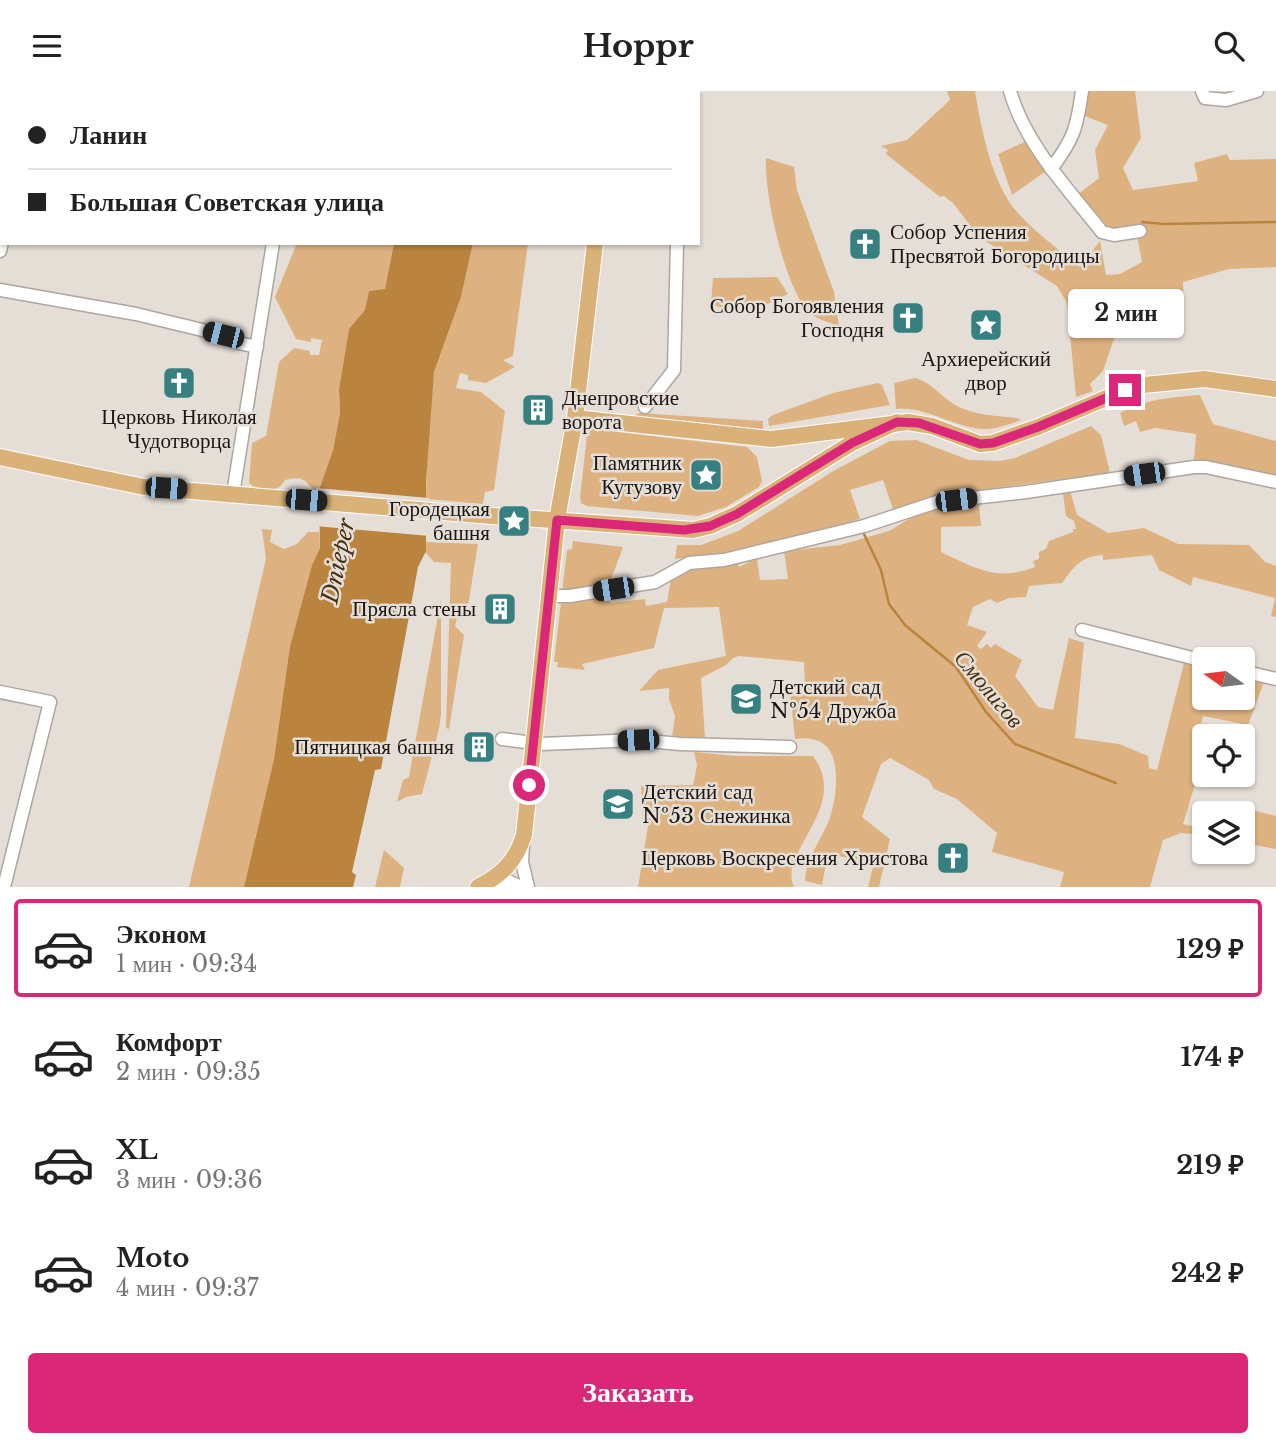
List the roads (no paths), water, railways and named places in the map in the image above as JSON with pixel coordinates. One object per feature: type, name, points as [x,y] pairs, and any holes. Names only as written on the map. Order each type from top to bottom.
[{"type":"main road","points":[[484,884],[498,876],[513,859],[524,835],[557,520],[575,418],[595,245]]},
{"type":"main road","points":[[575,418],[771,439],[897,422],[919,423],[980,444],[993,443],[1038,427],[1125,390],[1144,385],[1204,379],[1276,389]]},
{"type":"main road","points":[[0,457],[131,485],[684,530],[710,526],[737,514],[859,440],[897,422]]},
{"type":"street","points":[[1010,91],[1016,111],[1051,169],[1102,232],[1115,235],[1140,231]]},
{"type":"street","points":[[1051,169],[1069,145],[1082,91]]},
{"type":"street","points":[[1204,94],[1226,100],[1257,91]]},
{"type":"street","points":[[233,493],[273,245]]},
{"type":"street","points":[[645,407],[674,370],[677,245]]},
{"type":"street","points":[[0,290],[136,314],[223,335],[239,344],[257,347]]},
{"type":"street","points":[[549,596],[570,596],[655,582],[689,563],[724,560],[852,529],[897,517],[937,502],[1026,492],[1194,467],[1206,467],[1276,482]]},
{"type":"street","points":[[1082,630],[1192,658]]},
{"type":"street","points":[[1255,674],[1276,679]]},
{"type":"street","points":[[0,692],[50,702],[4,887]]},
{"type":"street","points":[[502,739],[533,744],[638,740],[790,747]]},
{"type":"street","points":[[524,835],[522,862],[528,887]]},
{"type":"street","points":[[484,884],[508,881],[521,887]]},
{"type":"water","name":"Dnieper","points":[[394,245],[473,245],[461,297],[434,372],[426,482],[426,551],[418,567],[381,769],[375,770],[352,872],[356,875],[353,887],[244,887],[274,759],[290,646],[312,565],[320,548],[319,490],[333,450],[340,413],[339,389],[349,329],[365,310],[369,291],[385,289]]},
{"type":"waterway","points":[[1142,222],[1276,222]]},
{"type":"waterway","name":"Смолигов","points":[[863,532],[881,570],[889,604],[905,625],[956,667],[986,712],[1015,744],[1116,783]]},
{"type":"place","name":"Собор Успения Пресвятой Богородицы","points":[[865,244]]},
{"type":"place","name":"Собор Богоявления Господня","points":[[908,318]]},
{"type":"place","name":"Архиерейский двор","points":[[986,325]]},
{"type":"place","name":"Церковь Николая Чудотворца","points":[[179,383]]},
{"type":"place","name":"Днепровские ворота","points":[[538,410]]},
{"type":"place","name":"Памятник Кутузову","points":[[706,475]]},
{"type":"place","name":"Городецкая башня","points":[[514,521]]},
{"type":"place","name":"Прясла стены","points":[[500,609]]},
{"type":"place","name":"Детский сад №54 Дружба","points":[[746,699]]},
{"type":"place","name":"Пятницкая башня","points":[[479,747]]},
{"type":"place","name":"Детский сад №53 Снежинка","points":[[618,804]]},
{"type":"place","name":"Церковь Воскресения Христова","points":[[953,858]]}]
